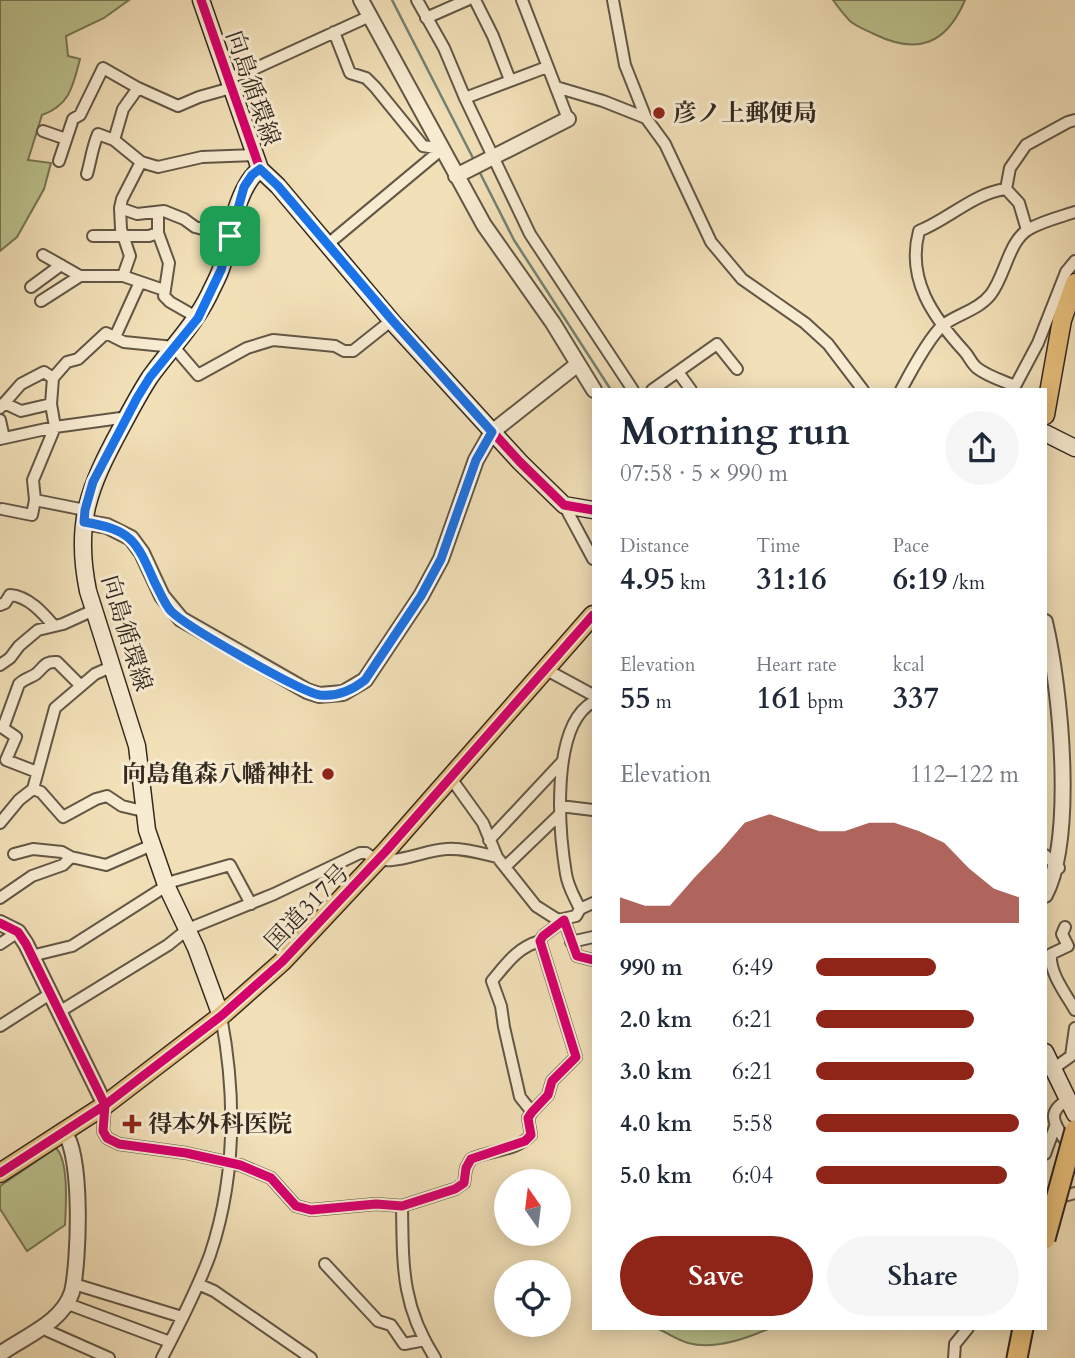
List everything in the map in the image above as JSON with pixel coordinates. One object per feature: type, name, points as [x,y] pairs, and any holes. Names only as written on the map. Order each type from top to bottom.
[{"type":"highway","points":[[1047,404],[1062,320],[1075,283]]},
{"type":"highway","name":"国道317号","points":[[0,1173],[105,1105],[221,1016],[282,962],[376,861],[592,616]]},
{"type":"highway","points":[[1047,1232],[1075,1130]]},
{"type":"highway","points":[[1017,1358],[1023,1330]]},
{"type":"main road","name":"向島循環線","points":[[201,0],[258,162],[392,320],[492,432],[564,505]]},
{"type":"main road","name":"向島循環線","points":[[221,1016],[152,845],[143,811],[137,746],[84,572],[84,516],[93,482],[150,377],[198,318],[221,270],[244,187],[258,162]]},
{"type":"main road","points":[[1047,434],[1075,449]]},
{"type":"main road","points":[[564,505],[592,510]]},
{"type":"main road","points":[[1047,1059],[1052,1076],[1072,1107]]},
{"type":"street","points":[[362,0],[442,149],[460,173],[484,225],[553,323],[593,388]]},
{"type":"street","points":[[417,0],[444,48],[530,234],[632,388]]},
{"type":"street","points":[[426,18],[467,0]]},
{"type":"street","points":[[475,0],[510,80]]},
{"type":"street","points":[[460,173],[568,120],[522,0]]},
{"type":"street","points":[[613,0],[625,65],[646,118],[665,144],[692,204],[717,248],[742,279],[805,323],[828,344],[861,388]]},
{"type":"street","points":[[59,162],[73,119],[80,115],[103,68],[178,106],[370,16]]},
{"type":"street","points":[[334,32],[350,73],[366,78],[423,146],[442,149]]},
{"type":"street","points":[[465,98],[547,67]]},
{"type":"street","points":[[556,87],[646,118]]},
{"type":"street","points":[[114,140],[123,110],[138,88]]},
{"type":"street","points":[[1006,189],[1010,168],[1026,145],[1075,120]]},
{"type":"street","points":[[43,131],[66,139]]},
{"type":"street","points":[[87,174],[97,134],[114,140],[141,162],[158,167],[202,157],[258,162]]},
{"type":"street","points":[[328,244],[442,149]]},
{"type":"street","points":[[123,276],[130,256],[123,236],[120,208],[141,162]]},
{"type":"street","points":[[1006,189],[1019,202],[1027,230]]},
{"type":"street","points":[[1006,189],[956,210],[936,224],[919,230],[917,258],[921,290],[942,326],[980,371],[1014,388],[1038,343],[1066,272],[1075,261]]},
{"type":"street","points":[[120,208],[137,214],[164,211],[195,227],[230,236]]},
{"type":"street","points":[[158,212],[158,233],[169,263],[164,296],[198,318]]},
{"type":"street","points":[[902,388],[942,326],[991,294],[1006,261],[1027,230],[1075,212]]},
{"type":"street","points":[[93,236],[149,236],[158,233]]},
{"type":"street","points":[[43,254],[80,276],[123,276],[164,290]]},
{"type":"street","points":[[31,287],[61,265]]},
{"type":"street","points":[[41,301],[55,291],[67,287],[80,276]]},
{"type":"street","points":[[115,337],[140,282]]},
{"type":"street","points":[[2,509],[32,515],[35,500],[33,481],[55,427],[51,404],[53,378],[67,362],[78,359],[106,333],[124,342],[174,347],[198,375],[247,348],[273,340],[335,346],[344,351],[353,351],[392,320]]},
{"type":"street","points":[[655,388],[717,344],[737,369]]},
{"type":"street","points":[[35,500],[84,516],[131,538],[142,553],[171,610],[190,626],[307,691],[319,695],[343,693],[365,680],[421,596],[441,559],[476,460],[492,432],[578,364]]},
{"type":"street","points":[[51,404],[21,411],[2,405],[21,384],[44,372],[53,378]]},
{"type":"street","points":[[678,372],[690,388]]},
{"type":"street","points":[[0,420],[2,438],[55,427],[128,417]]},
{"type":"street","points":[[564,505],[592,557]]},
{"type":"street","points":[[0,605],[5,603],[10,595],[15,594],[29,602],[54,626]]},
{"type":"street","points":[[0,665],[38,629],[54,626],[94,610]]},
{"type":"street","points":[[1047,630],[1069,744],[1070,822],[1067,849],[1061,869],[1047,892]]},
{"type":"street","points":[[37,772],[6,760],[16,737],[1,727],[19,684],[52,661],[57,662],[81,686]]},
{"type":"street","points":[[0,823],[19,800],[33,789],[55,708],[95,674],[113,666]]},
{"type":"street","points":[[545,668],[592,694]]},
{"type":"street","points":[[580,909],[566,876],[560,810],[562,762],[575,719],[583,708],[592,703]]},
{"type":"street","points":[[489,840],[562,762]]},
{"type":"street","points":[[450,777],[475,809],[497,857],[536,906],[558,920],[564,920],[576,916],[580,909],[592,903]]},
{"type":"street","points":[[33,789],[41,792],[63,817],[107,796],[122,806],[143,811]]},
{"type":"street","points":[[505,866],[560,810],[592,810]]},
{"type":"street","points":[[14,854],[33,849],[62,852],[71,857],[106,865],[152,845]]},
{"type":"street","points":[[59,1013],[168,945],[188,929],[251,904],[360,853],[366,853],[376,861],[446,849],[464,849],[497,857]]},
{"type":"street","points":[[0,898],[12,887],[62,865],[71,857]]},
{"type":"street","points":[[1047,858],[1061,869]]},
{"type":"street","points":[[31,956],[72,946],[174,881],[230,865],[251,904]]},
{"type":"street","points":[[532,1112],[520,1097],[503,1027],[501,1006],[492,981],[517,951],[527,944],[540,941],[564,920]]},
{"type":"street","points":[[564,920],[577,956],[592,960]]},
{"type":"street","points":[[0,923],[18,932],[50,994],[105,1105],[103,1131],[107,1138],[119,1144],[228,1161],[271,1178],[296,1206],[311,1210],[376,1205],[402,1206],[454,1189],[464,1184],[466,1168],[471,1159],[525,1141],[531,1135],[528,1118],[548,1095],[552,1081],[576,1057],[540,941]]},
{"type":"street","points":[[1050,959],[1051,954],[1068,946],[1062,934],[1065,927]]},
{"type":"street","points":[[0,944],[18,932]]},
{"type":"street","points":[[571,942],[592,937]]},
{"type":"street","points":[[1047,952],[1053,970],[1075,1010]]},
{"type":"street","points":[[0,1026],[50,994]]},
{"type":"street","points":[[162,1358],[198,1284],[217,1230],[224,1199],[233,1122],[231,1082],[221,1016]]},
{"type":"street","points":[[1052,1076],[1072,1056],[1075,1028]]},
{"type":"street","points":[[1072,1107],[1054,1110],[1056,1124],[1075,1159]]},
{"type":"street","points":[[1047,1149],[1056,1124]]},
{"type":"street","points":[[1,1355],[57,1316],[68,1304],[74,1284],[78,1191],[72,1150],[64,1132]]},
{"type":"street","points":[[1047,1200],[1075,1193]]},
{"type":"street","points":[[402,1206],[403,1274],[408,1299],[435,1358]]},
{"type":"street","points":[[325,1264],[378,1321],[391,1325],[404,1343],[425,1340]]},
{"type":"street","points":[[74,1284],[181,1317]]},
{"type":"street","points":[[198,1284],[214,1291],[311,1358]]},
{"type":"street","points":[[68,1304],[170,1342]]},
{"type":"street","points":[[43,1326],[48,1331],[108,1358]]},
{"type":"street","points":[[954,1358],[955,1344],[966,1330]]},
{"type":"green space","points":[[0,0],[129,0],[104,18],[66,36],[68,56],[80,59],[75,78],[69,93],[59,106],[42,115],[28,160],[51,163],[44,189],[17,237],[0,251]]},
{"type":"green space","points":[[833,0],[965,0],[949,27],[939,36],[928,42],[904,44],[859,27],[848,19]]},
{"type":"green space","points":[[56,1148],[65,1173],[65,1225],[27,1251],[0,1209],[0,1186]]},
{"type":"green space","points":[[661,1330],[765,1330],[719,1344],[698,1345],[684,1342]]},
{"type":"waterway","points":[[392,0],[475,162]]},
{"type":"waterway","points":[[479,171],[514,240],[610,388]]},
{"type":"cycle path","points":[[201,0],[260,169],[278,186],[396,326],[520,462],[564,505],[592,510]]},
{"type":"cycle path","points":[[0,1173],[105,1105],[221,1016],[282,962],[386,851],[592,616]]},
{"type":"cycle path","points":[[0,923],[18,932],[26,944],[105,1105],[103,1131],[107,1138],[119,1144],[186,1153],[240,1165],[271,1178],[296,1206],[311,1210],[376,1204],[402,1206],[455,1189],[464,1183],[466,1168],[471,1159],[525,1141],[531,1135],[528,1118],[548,1095],[552,1081],[576,1057],[540,941],[564,920],[577,956],[592,960]]},
{"type":"place","name":"彦ノ上郵便局","points":[[659,113]]},
{"type":"place","name":"向島亀森八幡神社","points":[[328,774]]},
{"type":"place","name":"得本外科医院","points":[[132,1124]]},
{"type":"route","points":[[260,169],[278,186],[492,432],[476,460],[441,559],[421,596],[365,680],[343,693],[319,695],[307,691],[190,626],[171,610],[142,553],[131,538],[107,526],[84,522],[89,493],[106,456],[150,377],[198,318],[221,270],[230,236],[244,187],[260,169]]}]
